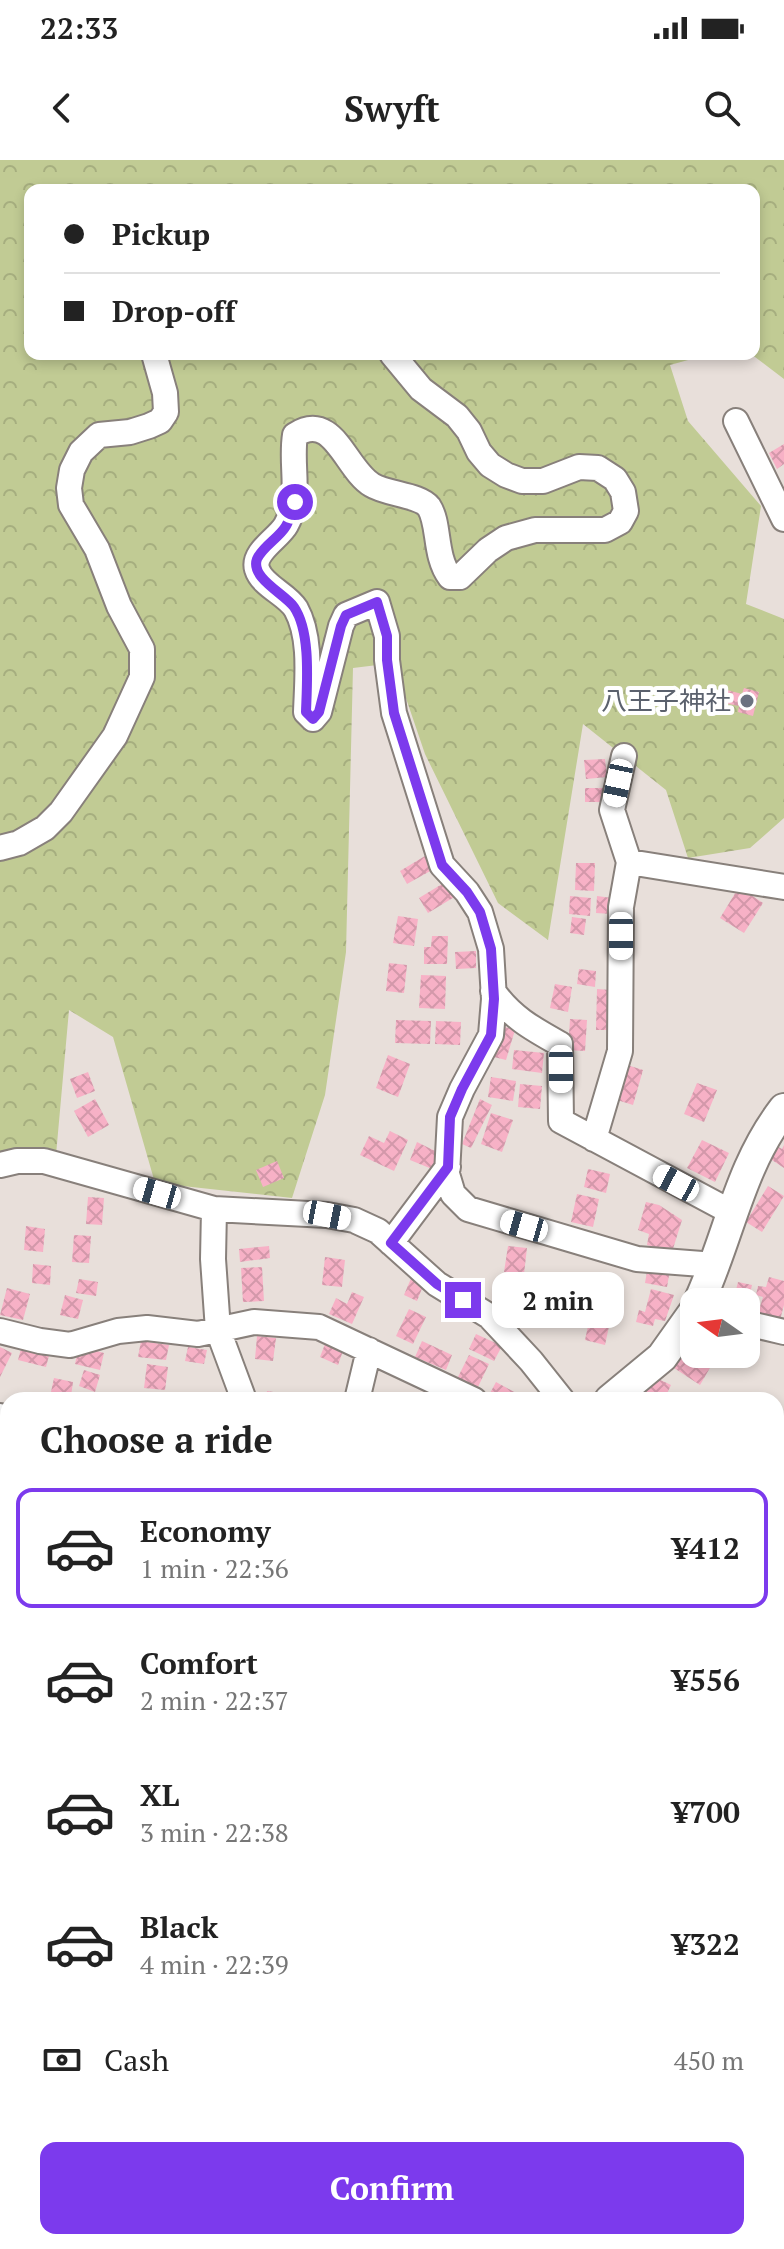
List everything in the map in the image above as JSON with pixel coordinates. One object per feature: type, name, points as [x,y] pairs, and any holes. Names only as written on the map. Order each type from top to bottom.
[{"type":"main road","points":[[706,1288],[731,1212],[757,1149],[784,1109]]},
{"type":"main road","points":[[620,1392],[662,1357],[680,1334]]},
{"type":"street","points":[[0,848],[19,843],[45,828],[61,812],[115,736],[142,677],[142,649],[119,606],[97,549],[71,505],[69,488],[72,470],[81,452],[99,435],[139,429],[160,421],[166,412],[165,393],[156,360]]},
{"type":"street","points":[[397,360],[421,389],[457,416],[490,465],[522,481],[543,481],[579,467],[598,468],[615,479],[623,492],[626,511],[620,522],[605,530],[535,530],[506,538],[488,550],[460,577],[450,577],[443,568],[429,508],[421,500],[372,486],[358,473],[333,437],[320,429],[305,428],[295,435],[295,502],[285,527],[257,560],[261,576],[295,608],[305,644],[306,712],[313,719],[319,712],[346,615],[377,602],[387,636],[394,713],[442,865],[467,892],[480,912],[491,949],[491,1035],[450,1117],[448,1167],[453,1194],[468,1209],[637,1259],[715,1265]]},
{"type":"street","points":[[736,421],[784,519]]},
{"type":"street","points":[[594,1139],[620,1051],[621,907],[629,862],[612,810],[624,756]]},
{"type":"street","points":[[629,862],[784,887]]},
{"type":"street","points":[[493,991],[522,1022],[560,1044],[561,1121],[731,1212]]},
{"type":"street","points":[[0,1165],[17,1161],[44,1161],[214,1209],[354,1220],[378,1231],[437,1284],[489,1316],[556,1392]]},
{"type":"street","points":[[391,1243],[448,1167]]},
{"type":"street","points":[[214,1209],[213,1259],[218,1330],[241,1392]]},
{"type":"street","points":[[0,1331],[70,1345],[118,1331],[147,1328],[198,1334],[254,1322],[319,1327],[457,1392]]},
{"type":"street","points":[[760,1326],[784,1332]]},
{"type":"street","points":[[359,1392],[369,1350]]},
{"type":"green space","points":[[0,160],[784,160],[784,379],[759,360],[760,184],[24,184],[24,360],[688,360],[670,365],[688,421],[761,506],[746,604],[784,619],[784,818],[750,848],[688,858],[666,790],[583,724],[548,940],[498,903],[425,754],[394,663],[353,668],[346,952],[325,1095],[292,1198],[155,1183],[113,1037],[69,1010],[56,1155],[0,1162]]},
{"type":"building","points":[[784,444],[784,464],[777,469],[769,453]]},
{"type":"building","points":[[744,688],[759,692],[753,716],[738,712],[739,706],[724,703],[727,690],[742,694]]},
{"type":"building","points":[[605,759],[607,777],[586,779],[584,760]]},
{"type":"building","points":[[585,788],[605,788],[605,802],[585,802]]},
{"type":"building","points":[[425,856],[432,870],[407,884],[400,871]]},
{"type":"building","points":[[576,863],[595,863],[594,891],[575,890]]},
{"type":"building","points":[[447,881],[456,896],[428,913],[419,898]]},
{"type":"building","points":[[739,887],[763,903],[744,933],[720,918]]},
{"type":"building","points":[[570,896],[591,898],[590,916],[569,914]]},
{"type":"building","points":[[597,896],[612,898],[611,914],[596,913]]},
{"type":"building","points":[[398,916],[418,919],[414,946],[393,943]]},
{"type":"building","points":[[572,917],[586,919],[584,935],[570,933]]},
{"type":"building","points":[[432,936],[448,936],[447,964],[424,964],[424,947],[431,947]]},
{"type":"building","points":[[476,951],[476,968],[456,969],[455,952]]},
{"type":"building","points":[[389,963],[407,965],[404,993],[386,991]]},
{"type":"building","points":[[579,969],[596,971],[595,987],[577,984]]},
{"type":"building","points":[[421,975],[446,976],[445,1009],[419,1008]]},
{"type":"building","points":[[555,984],[572,987],[568,1012],[550,1008]]},
{"type":"building","points":[[597,989],[611,990],[610,1030],[596,1030]]},
{"type":"building","points":[[570,1019],[587,1020],[585,1051],[568,1050]]},
{"type":"building","points":[[396,1020],[431,1021],[430,1044],[395,1043]]},
{"type":"building","points":[[436,1021],[461,1022],[460,1045],[435,1044]]},
{"type":"building","points":[[502,1026],[515,1030],[506,1060],[494,1057]]},
{"type":"building","points":[[514,1050],[544,1053],[542,1073],[512,1069]]},
{"type":"building","points":[[388,1055],[410,1064],[398,1097],[376,1088]]},
{"type":"building","points":[[624,1064],[643,1070],[633,1105],[614,1099]]},
{"type":"building","points":[[88,1072],[95,1091],[77,1098],[70,1079]]},
{"type":"building","points":[[491,1077],[516,1081],[513,1101],[488,1097]]},
{"type":"building","points":[[697,1083],[717,1090],[704,1122],[684,1114]]},
{"type":"building","points":[[520,1084],[542,1086],[540,1109],[518,1107]]},
{"type":"building","points":[[95,1099],[109,1125],[88,1137],[74,1111]]},
{"type":"building","points":[[480,1099],[492,1105],[471,1148],[462,1144]]},
{"type":"building","points":[[491,1113],[513,1120],[502,1152],[481,1144]]},
{"type":"building","points":[[390,1131],[408,1140],[394,1171],[360,1155],[369,1136],[384,1143]]},
{"type":"building","points":[[702,1140],[729,1153],[715,1182],[687,1168]]},
{"type":"building","points":[[417,1142],[439,1153],[432,1169],[410,1160]]},
{"type":"building","points":[[784,1145],[784,1168],[769,1158],[777,1146],[782,1149]]},
{"type":"building","points":[[277,1161],[284,1178],[263,1187],[256,1170]]},
{"type":"building","points":[[588,1169],[610,1174],[606,1193],[584,1187]]},
{"type":"building","points":[[768,1186],[784,1196],[762,1232],[746,1222]]},
{"type":"building","points":[[577,1194],[599,1199],[593,1227],[571,1222]]},
{"type":"building","points":[[88,1197],[104,1198],[102,1225],[86,1224]]},
{"type":"building","points":[[646,1202],[659,1205],[682,1220],[672,1252],[647,1245],[649,1234],[638,1230]]},
{"type":"building","points":[[26,1226],[45,1229],[43,1252],[24,1250]]},
{"type":"building","points":[[74,1235],[91,1236],[89,1263],[72,1262]]},
{"type":"building","points":[[269,1246],[270,1258],[240,1262],[239,1249]]},
{"type":"building","points":[[508,1246],[527,1248],[524,1274],[504,1272]]},
{"type":"building","points":[[325,1257],[345,1260],[342,1287],[322,1285]]},
{"type":"building","points":[[33,1264],[51,1266],[50,1285],[32,1283]]},
{"type":"building","points":[[648,1266],[670,1270],[667,1287],[645,1283]]},
{"type":"building","points":[[262,1267],[264,1301],[243,1302],[241,1268]]},
{"type":"building","points":[[536,1275],[566,1277],[565,1298],[535,1296]]},
{"type":"building","points":[[412,1276],[425,1281],[417,1301],[404,1295]]},
{"type":"building","points":[[769,1277],[784,1281],[784,1305],[780,1320],[760,1316],[763,1297],[758,1288],[766,1287]]},
{"type":"building","points":[[79,1279],[98,1282],[96,1296],[76,1293]]},
{"type":"building","points":[[738,1282],[752,1285],[751,1288],[736,1288]]},
{"type":"building","points":[[7,1288],[30,1294],[23,1320],[0,1315]]},
{"type":"building","points":[[651,1289],[674,1295],[665,1321],[655,1319],[653,1326],[636,1322],[639,1310],[645,1312]]},
{"type":"building","points":[[352,1292],[364,1297],[352,1324],[329,1314],[336,1298],[347,1304]]},
{"type":"building","points":[[65,1295],[83,1300],[78,1319],[60,1315]]},
{"type":"building","points":[[409,1309],[426,1317],[413,1344],[396,1336]]},
{"type":"building","points":[[591,1312],[611,1317],[605,1345],[585,1340]]},
{"type":"building","points":[[476,1334],[502,1346],[494,1361],[469,1349]]},
{"type":"building","points":[[257,1336],[276,1338],[273,1361],[255,1359]]},
{"type":"building","points":[[141,1341],[169,1345],[166,1360],[138,1357]]},
{"type":"building","points":[[422,1341],[452,1355],[446,1370],[415,1357]]},
{"type":"building","points":[[325,1344],[343,1351],[338,1365],[320,1357]]},
{"type":"building","points":[[22,1345],[50,1352],[46,1367],[18,1360]]},
{"type":"building","points":[[79,1346],[104,1353],[100,1370],[75,1364]]},
{"type":"building","points":[[0,1347],[12,1353],[0,1377]]},
{"type":"building","points":[[188,1347],[207,1350],[204,1364],[185,1361]]},
{"type":"building","points":[[469,1355],[489,1364],[477,1389],[457,1379]]},
{"type":"building","points":[[680,1358],[680,1368],[710,1368],[700,1385],[674,1368]]},
{"type":"building","points":[[147,1364],[168,1367],[165,1390],[144,1388]]},
{"type":"building","points":[[84,1370],[100,1375],[95,1392],[79,1386]]},
{"type":"building","points":[[652,1376],[671,1385],[668,1392],[646,1392]]},
{"type":"building","points":[[54,1378],[73,1382],[72,1392],[51,1392]]},
{"type":"building","points":[[496,1382],[514,1392],[491,1392]]},
{"type":"place","name":"八王子神社","points":[[747,701]]},
{"type":"route","points":[[295,502],[285,527],[257,560],[257,568],[261,576],[295,608],[303,633],[307,665],[306,712],[313,719],[319,712],[346,615],[377,602],[387,636],[394,713],[442,865],[467,892],[480,912],[491,949],[494,999],[491,1035],[450,1117],[448,1167],[391,1243],[437,1284],[463,1300]]}]
